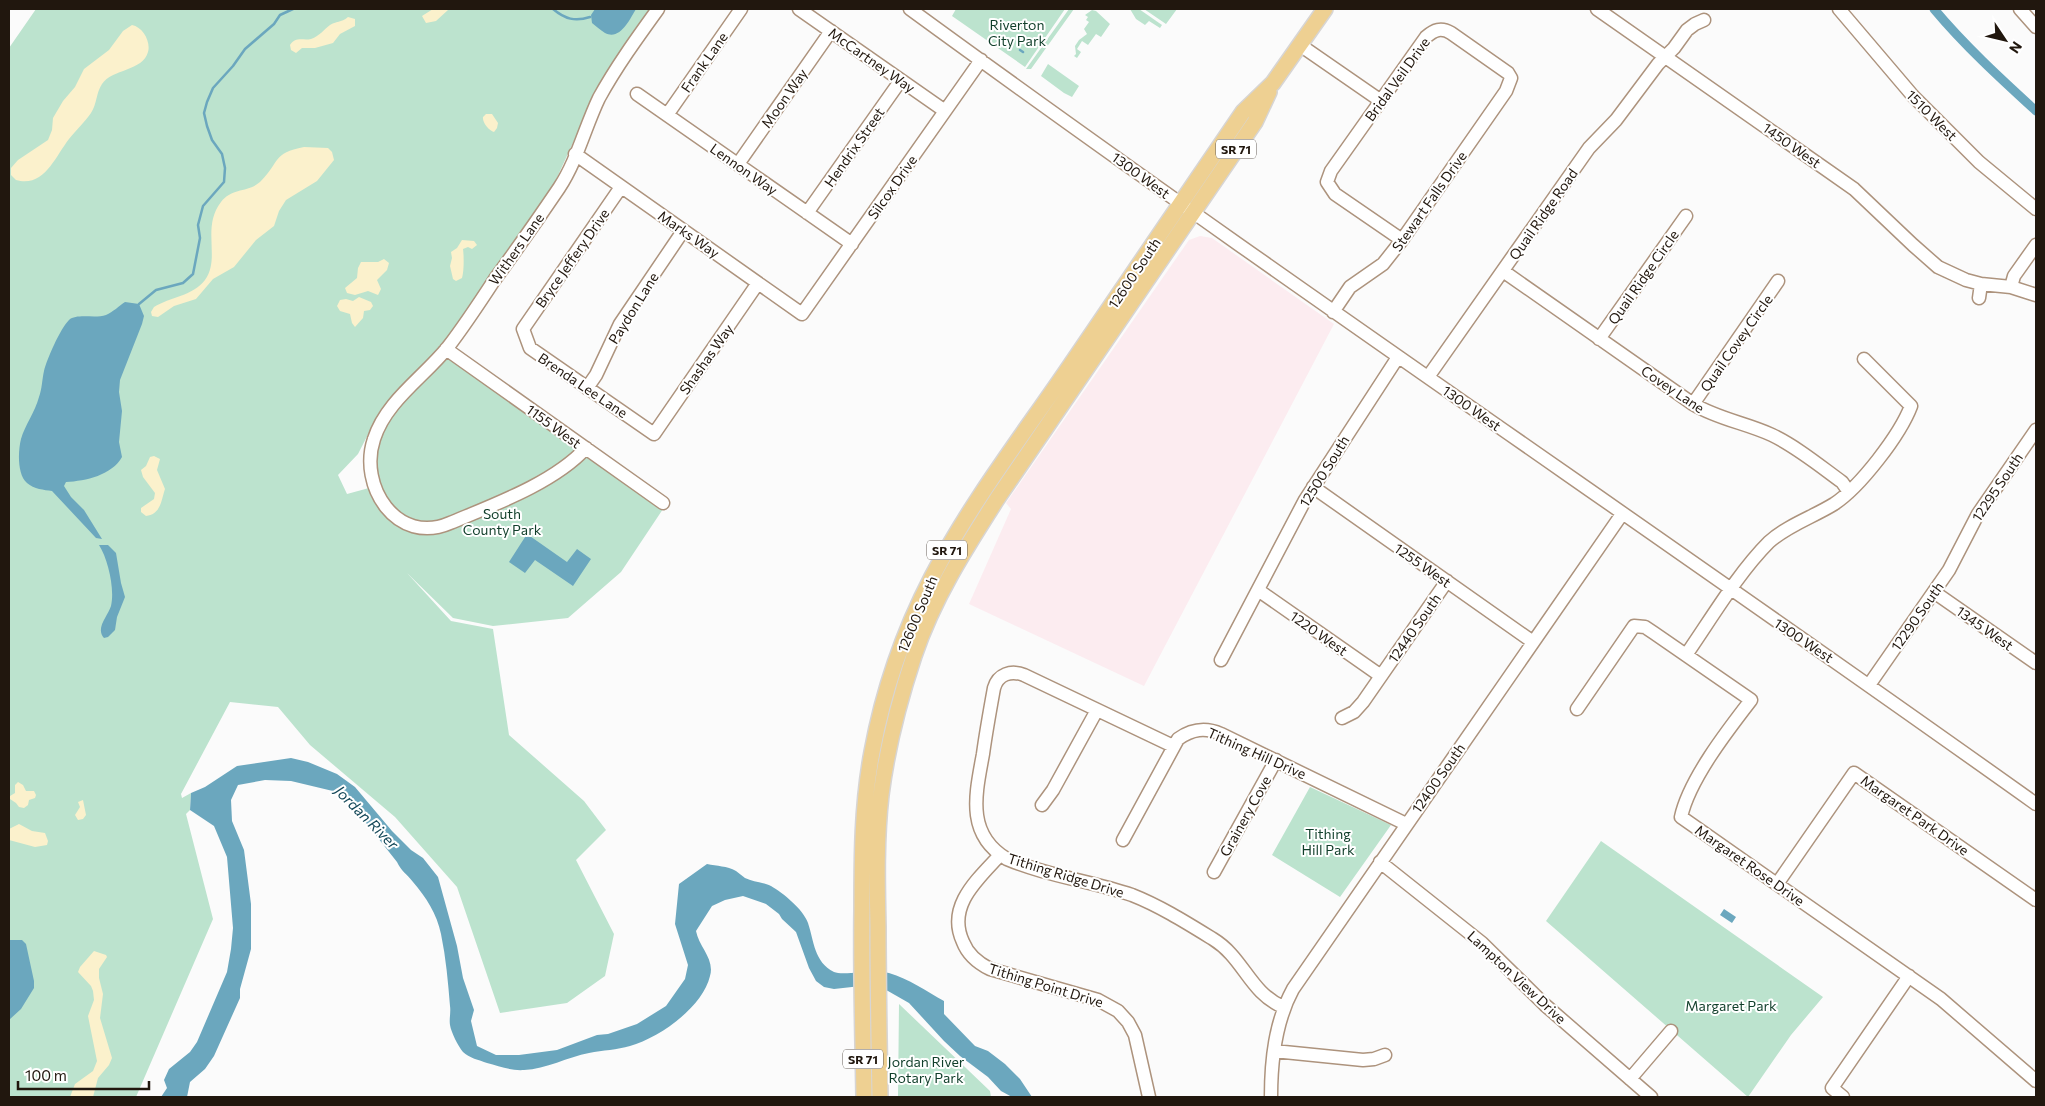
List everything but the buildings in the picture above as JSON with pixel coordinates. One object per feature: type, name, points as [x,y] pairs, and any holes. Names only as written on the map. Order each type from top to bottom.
[{"type":"main road","name":"12600 South","points":[[880,1097],[877,862],[881,796],[899,705],[912,663],[933,608],[960,556],[1187,207],[1243,112],[1273,83],[1325,9]]},
{"type":"main road","name":"12600 South","points":[[864,1097],[862,861],[866,798],[872,752],[885,699],[901,647],[931,578],[956,533],[1187,207]]},
{"type":"street","name":"Withers Lane","points":[[586,448],[576,459],[549,477],[472,514],[446,525],[434,527],[419,527],[405,524],[382,503],[372,480],[370,452],[381,422],[395,404],[446,349],[560,186],[599,98],[658,9]]},
{"type":"street","name":"Frank Lane","points":[[667,115],[741,9]]},
{"type":"street","name":"McCartney Way","points":[[799,9],[945,111]]},
{"type":"street","name":"1300 West","points":[[910,9],[1333,312],[1731,591],[1869,685],[2036,804]]},
{"type":"street","name":"1450 West","points":[[1597,9],[1854,189],[1938,267],[1966,280],[1981,284],[2011,287],[2036,295]]},
{"type":"street","name":"1510 West","points":[[1839,9],[1919,102],[1979,162],[2036,209]]},
{"type":"street","points":[[2020,9],[2036,28]]},
{"type":"street","name":"Quail Ridge Road","points":[[1428,377],[1589,148],[1622,113],[1686,30],[1704,20]]},
{"type":"street","name":"Bridal Veil Drive","points":[[1402,240],[1336,194],[1327,182],[1331,172],[1426,37],[1436,30],[1444,30],[1451,33],[1503,69],[1511,78]]},
{"type":"street","name":"Moon Way","points":[[738,164],[831,31]]},
{"type":"street","points":[[1300,45],[1381,101]]},
{"type":"street","name":"Silcox Drive","points":[[802,314],[981,60]]},
{"type":"street","name":"Stewart Falls Drive","points":[[1333,312],[1350,287],[1383,264],[1402,240],[1506,91],[1511,78]]},
{"type":"street","name":"Hendrix Street","points":[[807,213],[901,80]]},
{"type":"street","name":"Lennon Way","points":[[637,94],[852,244]]},
{"type":"street","name":"Marks Way","points":[[575,154],[802,314]]},
{"type":"street","name":"Bryce Jeffery Drive","points":[[523,329],[621,187]]},
{"type":"street","name":"Quail Ridge Circle","points":[[1599,339],[1686,216]]},
{"type":"street","name":"Paydon Lane","points":[[587,388],[596,374],[620,324],[683,231]]},
{"type":"street","points":[[2011,287],[2014,276],[2036,245]]},
{"type":"street","name":"Covey Lane","points":[[1503,272],[1693,404],[1712,414],[1760,430],[1781,440],[1842,482],[1849,492]]},
{"type":"street","name":"Quail Covey Circle","points":[[1693,404],[1778,281]]},
{"type":"street","name":"Shashas Way","points":[[654,434],[758,283]]},
{"type":"street","points":[[1979,298],[1981,284]]},
{"type":"street","name":"Brenda Lee Lane","points":[[523,329],[530,348],[654,434]]},
{"type":"street","name":"1155 West","points":[[446,349],[663,502]]},
{"type":"street","name":"12500 South","points":[[1221,660],[1313,487],[1398,357]]},
{"type":"street","points":[[1686,655],[1758,554],[1786,529],[1834,504],[1849,492],[1866,475],[1904,421],[1911,406],[1864,359]]},
{"type":"street","name":"12295 South","points":[[1962,546],[1978,514],[2036,430]]},
{"type":"street","name":"1255 West","points":[[1313,487],[1533,642]]},
{"type":"street","name":"12400 South","points":[[1271,1097],[1274,1051],[1283,1007],[1303,972],[1622,514]]},
{"type":"street","name":"12290 South","points":[[1869,685],[1949,570],[1962,546]]},
{"type":"street","name":"12440 South","points":[[1342,718],[1354,712],[1363,702],[1446,581]]},
{"type":"street","name":"1220 West","points":[[1258,590],[1381,676]]},
{"type":"street","name":"1345 West","points":[[1934,592],[2036,663]]},
{"type":"street","name":"Margaret Rose Drive","points":[[1577,709],[1634,626],[1654,632],[1750,700],[1733,723],[1686,799],[1681,817],[1954,1009],[2036,1081]]},
{"type":"street","name":"Tithing Ridge Drive","points":[[1097,710],[1019,673],[1013,672],[1002,676],[994,688],[975,800],[980,828],[987,841],[1000,855],[1014,862],[1130,895],[1156,906],[1220,943],[1237,960],[1264,996],[1283,1007]]},
{"type":"street","points":[[1042,805],[1053,790],[1097,710],[1173,746],[1123,840]]},
{"type":"street","name":"Tithing Hill Drive","points":[[1173,746],[1178,739],[1190,731],[1210,730],[1406,824]]},
{"type":"street","name":"Grainery Cove","points":[[1214,872],[1276,760]]},
{"type":"street","name":"Margaret Park Drive","points":[[1777,884],[1854,773],[2036,900]]},
{"type":"street","name":"Tithing Point Drive","points":[[1000,855],[970,889],[960,908],[958,929],[965,948],[977,961],[990,969],[1098,1000],[1118,1011],[1128,1022],[1135,1035],[1149,1097]]},
{"type":"street","name":"Lampton View Drive","points":[[1380,862],[1482,942],[1545,1005],[1652,1097]]},
{"type":"street","points":[[1843,1097],[1832,1088],[1909,976]]},
{"type":"street","points":[[1630,1078],[1671,1031]]},
{"type":"street","points":[[1274,1051],[1363,1060],[1385,1055]]},
{"type":"shaded area","points":[[1200,236],[1212,238],[1334,324],[1144,686],[969,604],[1011,509],[1006,503],[1189,240]]},
{"type":"green space","name":"South County Park","points":[[36,9],[652,9],[598,88],[555,182],[446,340],[381,409],[358,454],[338,475],[347,494],[369,488],[375,459],[387,421],[446,355],[663,509],[621,572],[568,618],[493,626],[453,618],[407,573],[451,621],[493,629],[509,735],[584,801],[606,830],[576,860],[614,934],[605,976],[567,1003],[500,1013],[457,887],[395,817],[310,745],[278,707],[230,702],[181,794],[182,798],[191,793],[190,810],[186,814],[213,919],[136,1097],[9,1097],[9,48]]},
{"type":"green space","name":"Riverton City Park","points":[[956,9],[1065,9],[1025,67],[952,16]]},
{"type":"green space","points":[[1069,9],[1074,9],[1031,69],[1026,69]]},
{"type":"green space","points":[[1130,9],[1139,9],[1162,25],[1160,28],[1149,21],[1145,25],[1136,19]]},
{"type":"green space","points":[[1144,9],[1177,9],[1166,24]]},
{"type":"green space","points":[[1092,10],[1096,11],[1110,24],[1101,37],[1096,34],[1088,45],[1082,41],[1077,49],[1081,52],[1077,58],[1074,56],[1076,54],[1075,46],[1087,34],[1084,29],[1089,22],[1086,20],[1088,17],[1085,15]]},
{"type":"green space","points":[[1048,64],[1079,86],[1072,97],[1041,76]]},
{"type":"green space","name":"Tithing Hill Park","points":[[1310,787],[1391,825],[1340,897],[1272,855]]},
{"type":"green space","name":"Margaret Park","points":[[1601,841],[1823,997],[1791,1035],[1748,1097],[1546,921]]},
{"type":"green space","name":"Jordan River Rotary Park","points":[[899,1004],[990,1091],[991,1097],[898,1097]]},
{"type":"sand","points":[[433,9],[448,10],[436,21],[426,23],[422,16]]},
{"type":"sand","points":[[348,17],[355,19],[355,26],[340,34],[333,43],[315,48],[302,48],[296,53],[291,50],[290,45],[292,42],[300,39],[314,38],[330,25]]},
{"type":"sand","points":[[132,25],[143,32],[147,40],[149,48],[145,58],[134,67],[113,75],[102,84],[91,113],[69,139],[48,169],[34,180],[16,180],[11,175],[11,168],[18,160],[48,140],[52,130],[53,118],[63,101],[75,87],[84,69],[109,50],[123,31]]},
{"type":"sand","points":[[486,114],[492,114],[498,123],[494,132],[488,128],[484,121],[483,117]]},
{"type":"sand","points":[[304,147],[328,148],[332,152],[334,160],[317,181],[286,200],[279,211],[274,226],[256,240],[234,267],[213,279],[196,299],[174,306],[158,317],[152,316],[151,312],[154,307],[194,290],[205,280],[211,262],[212,222],[215,212],[225,197],[256,185],[281,155]]},
{"type":"sand","points":[[462,240],[474,241],[477,245],[472,249],[468,247],[463,249],[463,275],[462,278],[456,281],[453,279],[450,266],[451,252],[457,248]]},
{"type":"sand","points":[[384,259],[389,263],[387,270],[377,280],[381,289],[378,295],[368,291],[355,295],[347,293],[345,288],[357,278],[361,262],[378,262]]},
{"type":"sand","points":[[359,297],[371,302],[373,306],[370,310],[364,311],[363,318],[355,327],[350,314],[340,311],[337,306],[340,300],[353,301]]},
{"type":"sand","points":[[154,456],[160,459],[157,470],[165,489],[158,510],[146,516],[141,512],[141,508],[154,499],[155,493],[143,477],[141,470],[146,466],[150,457]]},
{"type":"sand","points":[[18,782],[23,785],[26,791],[34,791],[36,795],[35,798],[29,800],[28,805],[24,808],[19,807],[10,799],[10,796],[15,793],[15,785]]},
{"type":"sand","points":[[83,800],[86,815],[83,819],[78,820],[75,815],[80,807],[78,802]]},
{"type":"sand","points":[[19,824],[32,831],[45,833],[48,841],[47,845],[35,847],[9,840],[9,829]]},
{"type":"sand","points":[[94,951],[107,957],[99,969],[103,994],[100,1018],[112,1058],[109,1065],[98,1078],[93,1097],[70,1097],[75,1084],[93,1071],[97,1061],[88,1016],[94,1000],[93,991],[91,986],[78,972]]},
{"type":"water","points":[[595,9],[636,9],[620,32],[610,35],[592,23],[591,15]]},
{"type":"water","points":[[125,302],[139,304],[144,316],[120,380],[119,392],[122,411],[119,442],[122,457],[118,463],[105,473],[82,480],[66,482],[64,486],[71,497],[84,510],[102,539],[96,538],[52,491],[42,490],[27,483],[21,474],[19,450],[21,439],[40,394],[48,359],[65,324],[72,318],[106,315]]},
{"type":"water","points":[[527,534],[567,562],[577,549],[591,559],[573,586],[535,560],[525,573],[509,562]]},
{"type":"water","points":[[99,545],[108,545],[116,553],[125,597],[117,617],[115,630],[108,637],[104,638],[101,626],[111,606],[112,591],[108,566]]},
{"type":"water","name":"Jordan River","points":[[291,758],[308,762],[337,774],[355,787],[392,831],[411,850],[423,858],[438,877],[457,946],[463,978],[474,1010],[471,1021],[477,1046],[496,1055],[519,1055],[557,1050],[597,1035],[608,1034],[637,1024],[666,1006],[685,979],[688,965],[675,924],[679,884],[707,864],[733,869],[745,878],[771,886],[787,897],[808,923],[819,957],[827,968],[838,973],[889,973],[910,982],[944,1001],[944,1014],[975,1046],[988,1051],[1005,1064],[1020,1079],[1032,1097],[1012,1097],[1001,1091],[988,1077],[944,1041],[909,1003],[888,991],[870,985],[834,989],[824,987],[816,981],[809,968],[796,932],[779,914],[766,904],[743,896],[725,900],[712,906],[696,931],[709,959],[710,976],[706,988],[699,999],[666,1029],[630,1046],[581,1055],[532,1069],[510,1069],[474,1059],[463,1052],[451,1028],[448,979],[441,934],[434,913],[411,879],[400,868],[348,800],[337,792],[291,781],[265,780],[238,785],[231,800],[232,821],[244,850],[251,904],[251,949],[240,989],[240,998],[214,1056],[205,1069],[190,1082],[187,1097],[161,1097],[167,1088],[164,1080],[169,1069],[190,1052],[197,1042],[227,972],[231,949],[233,928],[227,857],[214,826],[190,810],[191,793],[205,787],[237,766]]},
{"type":"water","points":[[1724,909],[1736,917],[1732,923],[1720,915]]},
{"type":"water","points":[[9,940],[22,940],[26,944],[34,988],[21,1009],[9,1020]]},
{"type":"waterway","points":[[139,304],[156,290],[183,283],[193,274],[200,238],[198,225],[203,206],[224,182],[225,168],[222,154],[212,140],[204,113],[213,88],[233,66],[245,49],[274,24],[280,15],[293,9]]},
{"type":"waterway","points":[[553,9],[570,19],[590,17]]},
{"type":"waterway","points":[[1934,9],[1970,49],[2036,111]]}]
